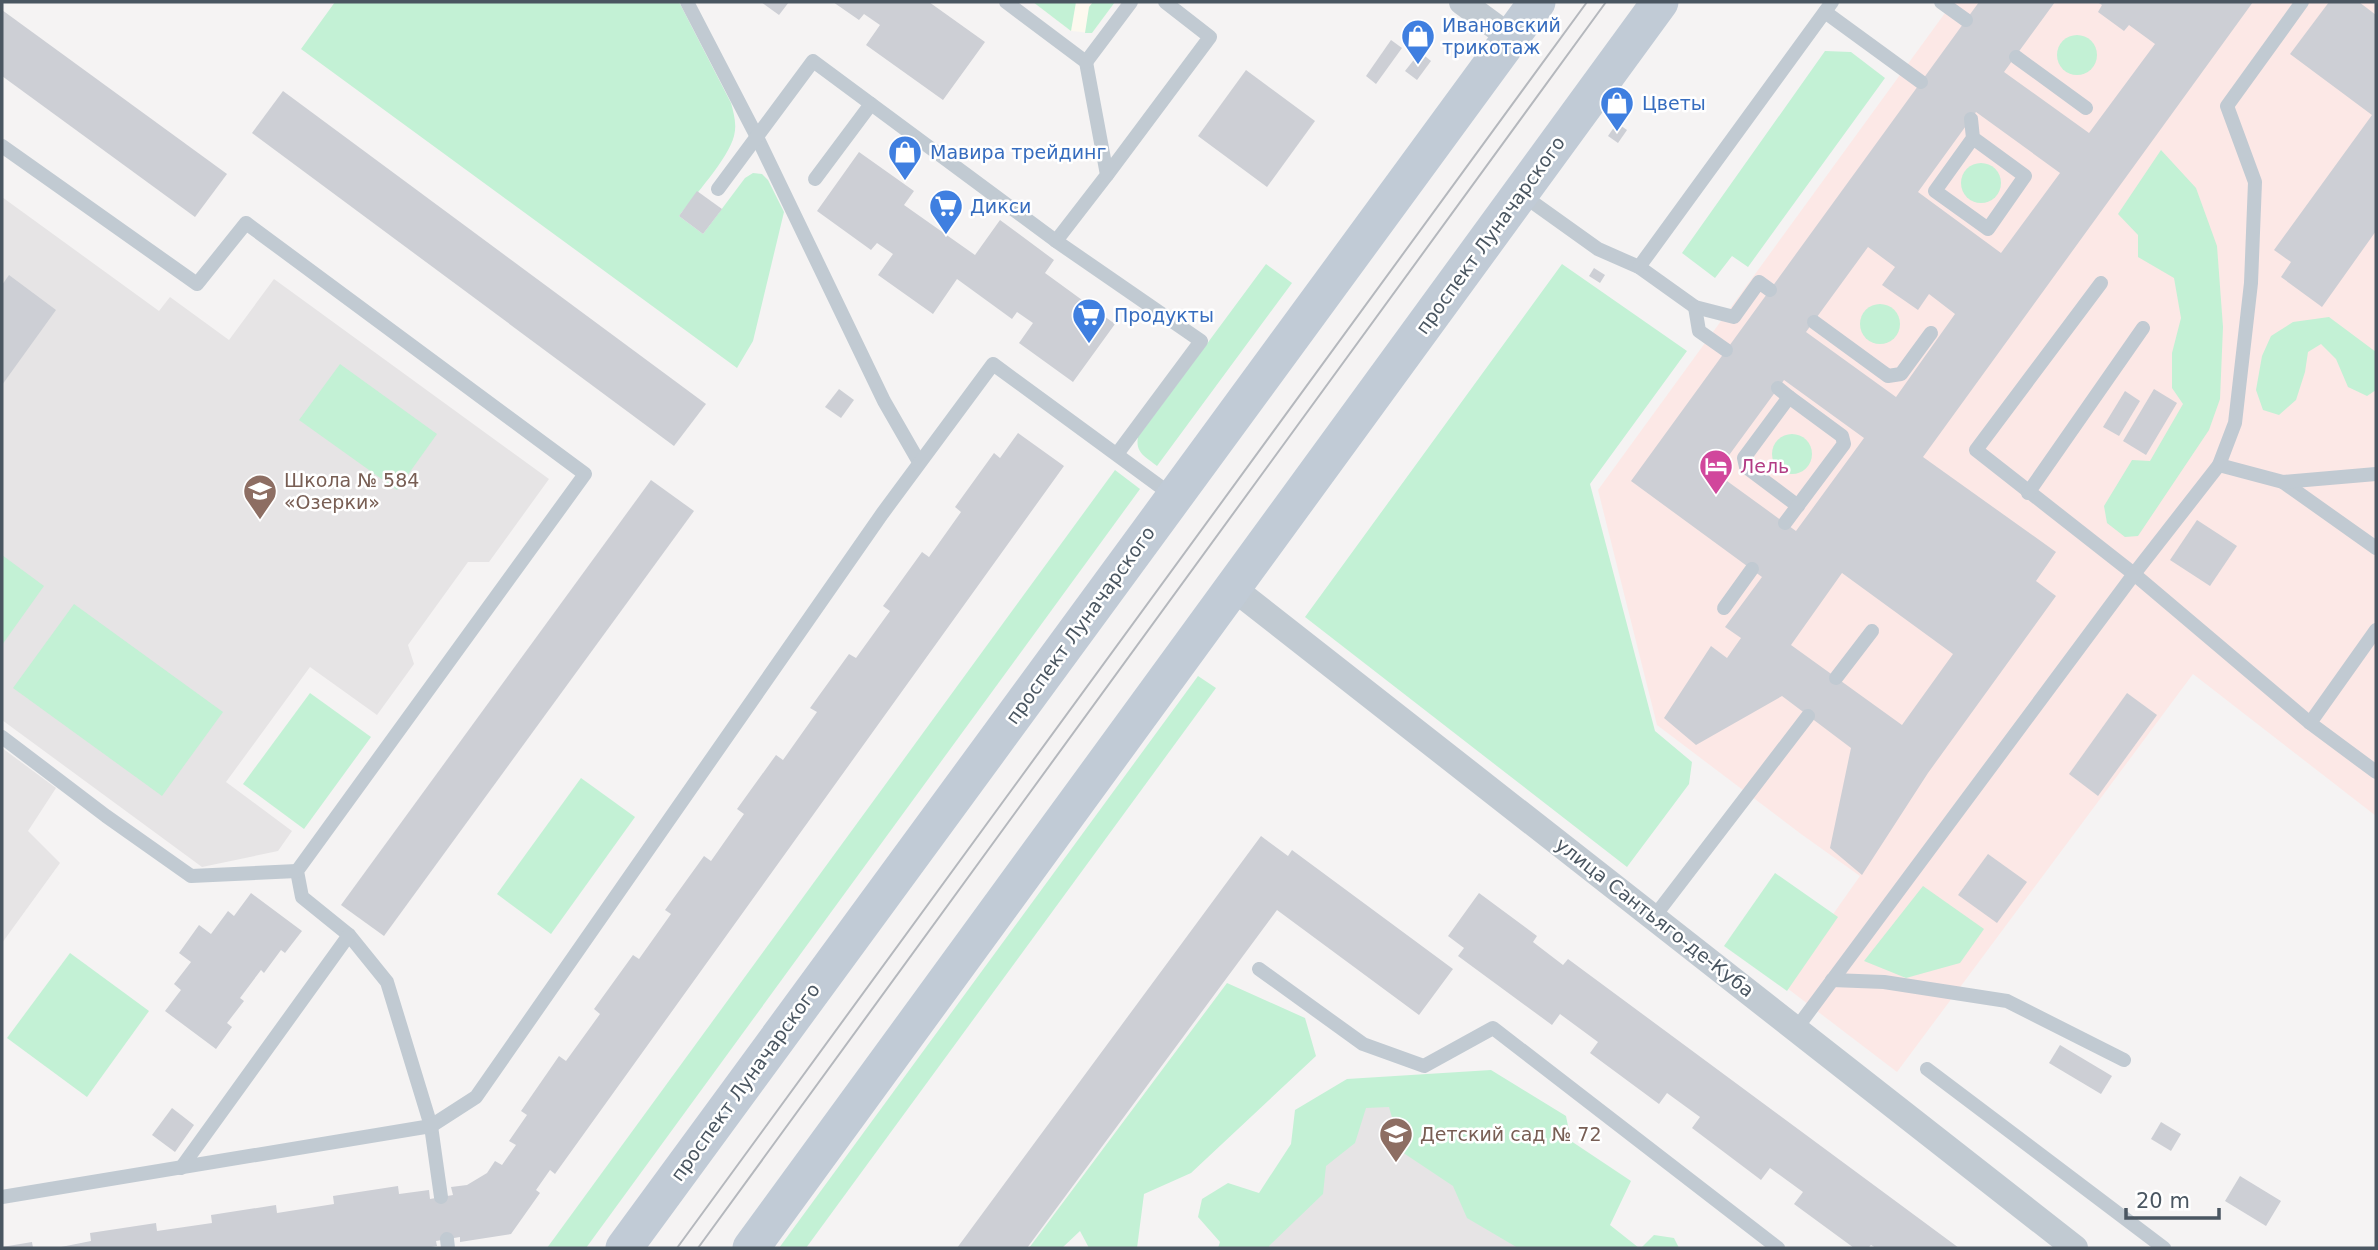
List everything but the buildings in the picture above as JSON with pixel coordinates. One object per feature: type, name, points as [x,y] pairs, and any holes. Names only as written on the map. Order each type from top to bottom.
[{"type":"main road","name":"проспект Луначарского","points":[[624,1248],[1537,2]]},
{"type":"main road","name":"проспект Луначарского","points":[[751,1248],[1660,2]]},
{"type":"street","points":[[1462,2],[1511,38]]},
{"type":"street","name":"улица Сантьяго-де-Куба","points":[[1233,588],[2076,1248]]},
{"type":"lane","points":[[687,2],[757,137],[884,401],[919,462]]},
{"type":"lane","points":[[1006,2],[1086,62],[1107,175]]},
{"type":"lane","points":[[1086,62],[1131,2]]},
{"type":"lane","points":[[1056,241],[1210,37],[1165,2]]},
{"type":"lane","points":[[1941,2],[1966,20]]},
{"type":"lane","points":[[1796,1029],[2134,574],[2220,466],[2235,423],[2251,283],[2255,182],[2227,106],[2302,2]]},
{"type":"lane","points":[[1639,267],[1828,7],[1921,82]]},
{"type":"lane","points":[[2016,57],[2086,107]]},
{"type":"lane","points":[[718,189],[813,61],[1056,241],[1201,341],[1117,454]]},
{"type":"lane","points":[[815,179],[871,104]]},
{"type":"lane","points":[[1971,118],[1973,138],[1935,191],[1988,229],[2025,176],[1973,138]]},
{"type":"lane","points":[[2,146],[197,284],[246,223],[585,474],[298,870],[302,898],[349,936],[387,982],[431,1126],[441,1197]]},
{"type":"lane","points":[[1520,194],[1598,249],[1639,267],[1695,307],[1734,317],[1759,282],[1770,290]]},
{"type":"lane","points":[[2101,283],[1976,450],[2134,574],[2310,723],[2376,772]]},
{"type":"lane","points":[[1695,307],[1699,331],[1726,350]]},
{"type":"lane","points":[[1814,321],[1888,376],[1900,374],[1931,332]]},
{"type":"lane","points":[[2028,493],[2143,328]]},
{"type":"lane","points":[[2,1198],[431,1126],[476,1097],[919,462],[993,364],[1174,497]]},
{"type":"lane","points":[[1785,523],[1798,506],[1844,444],[1842,436],[1784,392],[1744,458],[1746,467],[1798,506]]},
{"type":"lane","points":[[2220,466],[2283,482],[2376,474]]},
{"type":"lane","points":[[2283,482],[2376,548]]},
{"type":"lane","points":[[1724,608],[1752,569]]},
{"type":"lane","points":[[2310,723],[2376,630]]},
{"type":"lane","points":[[1836,678],[1872,631]]},
{"type":"lane","points":[[1654,917],[1808,716]]},
{"type":"lane","points":[[2,737],[191,876],[298,870]]},
{"type":"lane","points":[[181,1168],[349,936]]},
{"type":"lane","points":[[1259,969],[1363,1044],[1424,1066],[1493,1028],[1778,1248]]},
{"type":"lane","points":[[1832,981],[1884,982],[2007,1001],[2124,1060]]},
{"type":"lane","points":[[1927,1069],[2164,1248]]},
{"type":"shaded area","points":[[1033,2],[1115,2],[1092,33],[1071,31]]},
{"type":"shaded area","points":[[1953,2],[2376,2],[2376,816],[2193,674],[1897,1072],[1783,985],[1860,876],[1657,725],[1598,490]]},
{"type":"shaded area","name":"Школа № 584 «Озерки»","points":[[2,197],[159,311],[170,297],[229,340],[274,279],[549,479],[489,562],[468,562],[408,645],[414,664],[377,715],[310,667],[226,782],[292,831],[278,851],[202,867],[2,720]]},
{"type":"shaded area","points":[[2,748],[56,788],[28,831],[60,863],[2,943]]},
{"type":"shaded area","name":"Детский сад № 72","points":[[1370,1081],[1600,1248],[1245,1248]]},
{"type":"green space","points":[[335,2],[679,2],[731,103],[735,128],[731,145],[725,155],[679,216],[703,234],[745,178],[753,173],[762,174],[768,180],[784,212],[753,341],[737,368],[301,49]]},
{"type":"green space","points":[[1033,2],[1076,2],[1071,31]]},
{"type":"green space","points":[[1093,2],[1115,2],[1092,33],[1085,33],[1089,7]]},
{"type":"green space","points":[[2077,35],[2085,36],[2091,41],[2096,47],[2096,63],[2091,69],[2085,74],[2077,75],[2069,74],[2063,69],[2058,63],[2057,55],[2058,47],[2063,41],[2069,36]]},
{"type":"green space","points":[[1825,51],[1851,52],[1885,78],[1748,267],[1732,256],[1715,278],[1682,253]]},
{"type":"green space","points":[[2161,150],[2196,188],[2217,246],[2223,327],[2220,399],[2209,430],[2138,536],[2125,537],[2107,523],[2104,506],[2132,460],[2150,461],[2183,404],[2172,388],[2172,353],[2181,318],[2174,278],[2138,257],[2138,235],[2118,214]]},
{"type":"green space","points":[[1981,163],[1989,164],[1995,169],[2000,175],[2000,191],[1995,197],[1989,202],[1981,203],[1973,202],[1967,197],[1962,191],[1961,183],[1962,175],[1967,169],[1973,164]]},
{"type":"green space","points":[[1266,264],[1292,283],[1157,466],[1140,451],[1138,437]]},
{"type":"green space","points":[[1562,264],[1687,351],[1590,484],[1655,731],[1692,762],[1689,784],[1627,867],[1305,617]]},
{"type":"green space","points":[[1880,304],[1888,305],[1894,310],[1899,316],[1899,332],[1894,338],[1888,343],[1880,344],[1872,343],[1866,338],[1861,332],[1860,324],[1861,316],[1866,310],[1872,305]]},
{"type":"green space","points":[[2329,317],[2376,352],[2376,390],[2367,396],[2348,387],[2336,359],[2321,344],[2308,352],[2296,400],[2279,415],[2263,410],[2256,390],[2262,356],[2271,336],[2293,322]]},
{"type":"green space","points":[[340,364],[437,434],[397,490],[299,420]]},
{"type":"green space","points":[[1792,434],[1800,435],[1806,440],[1811,446],[1811,462],[1806,468],[1800,473],[1792,474],[1784,473],[1778,468],[1773,462],[1772,454],[1773,446],[1778,440],[1784,435]]},
{"type":"green space","points":[[1115,470],[1140,489],[586,1248],[547,1248]]},
{"type":"green space","points":[[2,555],[44,586],[2,645]]},
{"type":"green space","points":[[74,604],[223,712],[162,796],[13,688]]},
{"type":"green space","points":[[1198,676],[1216,688],[806,1248],[779,1248]]},
{"type":"green space","points":[[310,693],[371,737],[304,829],[243,784]]},
{"type":"green space","points":[[581,778],[635,817],[551,934],[497,894]]},
{"type":"green space","points":[[1775,873],[1838,917],[1787,991],[1724,946]]},
{"type":"green space","points":[[1923,886],[1984,929],[1960,963],[1906,978],[1864,961]]},
{"type":"green space","points":[[70,953],[149,1011],[87,1097],[7,1038]]},
{"type":"green space","points":[[1227,983],[1305,1018],[1316,1056],[1191,1173],[1144,1194],[1137,1248],[1089,1248],[1080,1231],[1062,1248],[1029,1248]]},
{"type":"green space","points":[[1491,1070],[1566,1116],[1571,1141],[1631,1181],[1610,1225],[1639,1248],[1518,1248],[1467,1218],[1453,1186],[1402,1152],[1389,1107],[1366,1108],[1355,1143],[1326,1166],[1323,1194],[1269,1248],[1218,1248],[1220,1242],[1198,1217],[1202,1199],[1228,1183],[1259,1193],[1291,1144],[1295,1110],[1347,1079]]},
{"type":"green space","points":[[1654,1235],[1674,1238],[1679,1248],[1641,1248]]},
{"type":"tram line","points":[[677,1248],[1587,2]]},
{"type":"tram line","points":[[698,1248],[1606,2]]},
{"type":"place","name":"Ивановский трикотаж","points":[[1418,66]]},
{"type":"place","name":"Цветы","points":[[1617,133]]},
{"type":"place","name":"Мавира трейдинг","points":[[905,182]]},
{"type":"place","name":"Дикси","points":[[946,236]]},
{"type":"place","name":"Продукты","points":[[1089,345]]},
{"type":"place","name":"Лель","points":[[1716,496]]},
{"type":"place","name":"Школа № 584 «Озерки»","points":[[260,521]]},
{"type":"place","name":"Детский сад № 72","points":[[1396,1164]]}]
